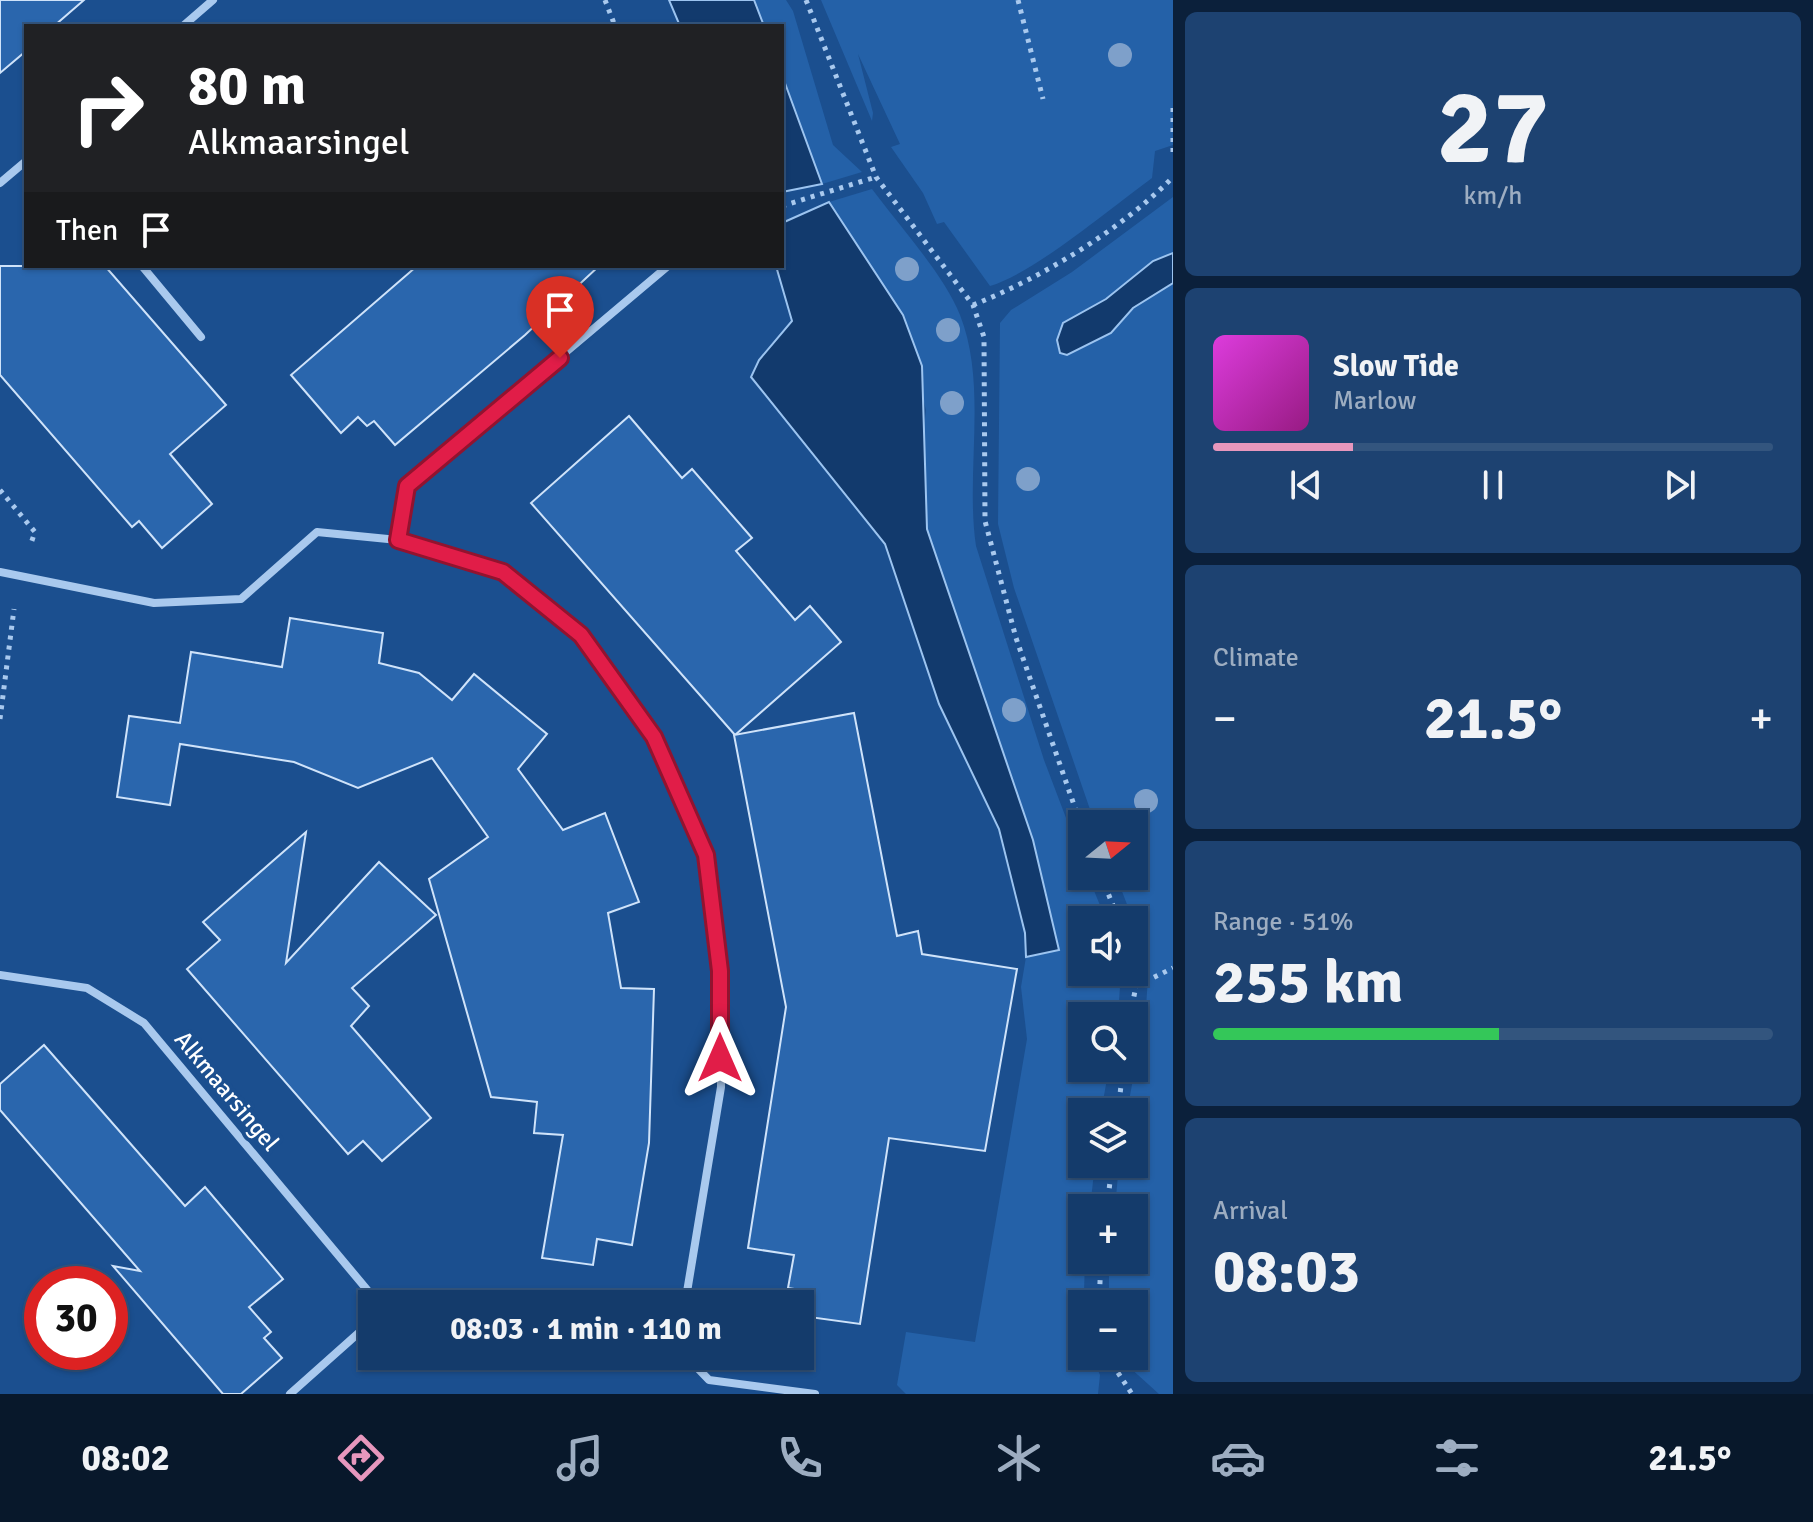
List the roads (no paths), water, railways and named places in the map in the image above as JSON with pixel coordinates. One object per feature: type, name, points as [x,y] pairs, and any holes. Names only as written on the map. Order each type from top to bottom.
[{"type":"street","points":[[185,24],[213,0]]},
{"type":"street","points":[[0,183],[24,163]]},
{"type":"street","points":[[144,268],[201,337]]},
{"type":"street","points":[[398,540],[407,486],[666,268]]},
{"type":"street","points":[[0,572],[154,603],[241,599],[317,532],[398,540],[503,572],[581,635],[654,737],[706,855],[720,971],[721,1087],[687,1290]]},
{"type":"street","name":"Alkmaarsingel","points":[[0,975],[87,988],[144,1023],[367,1290]]},
{"type":"street","points":[[290,1394],[358,1333]]},
{"type":"street","points":[[699,1370],[709,1380],[815,1394]]}]
